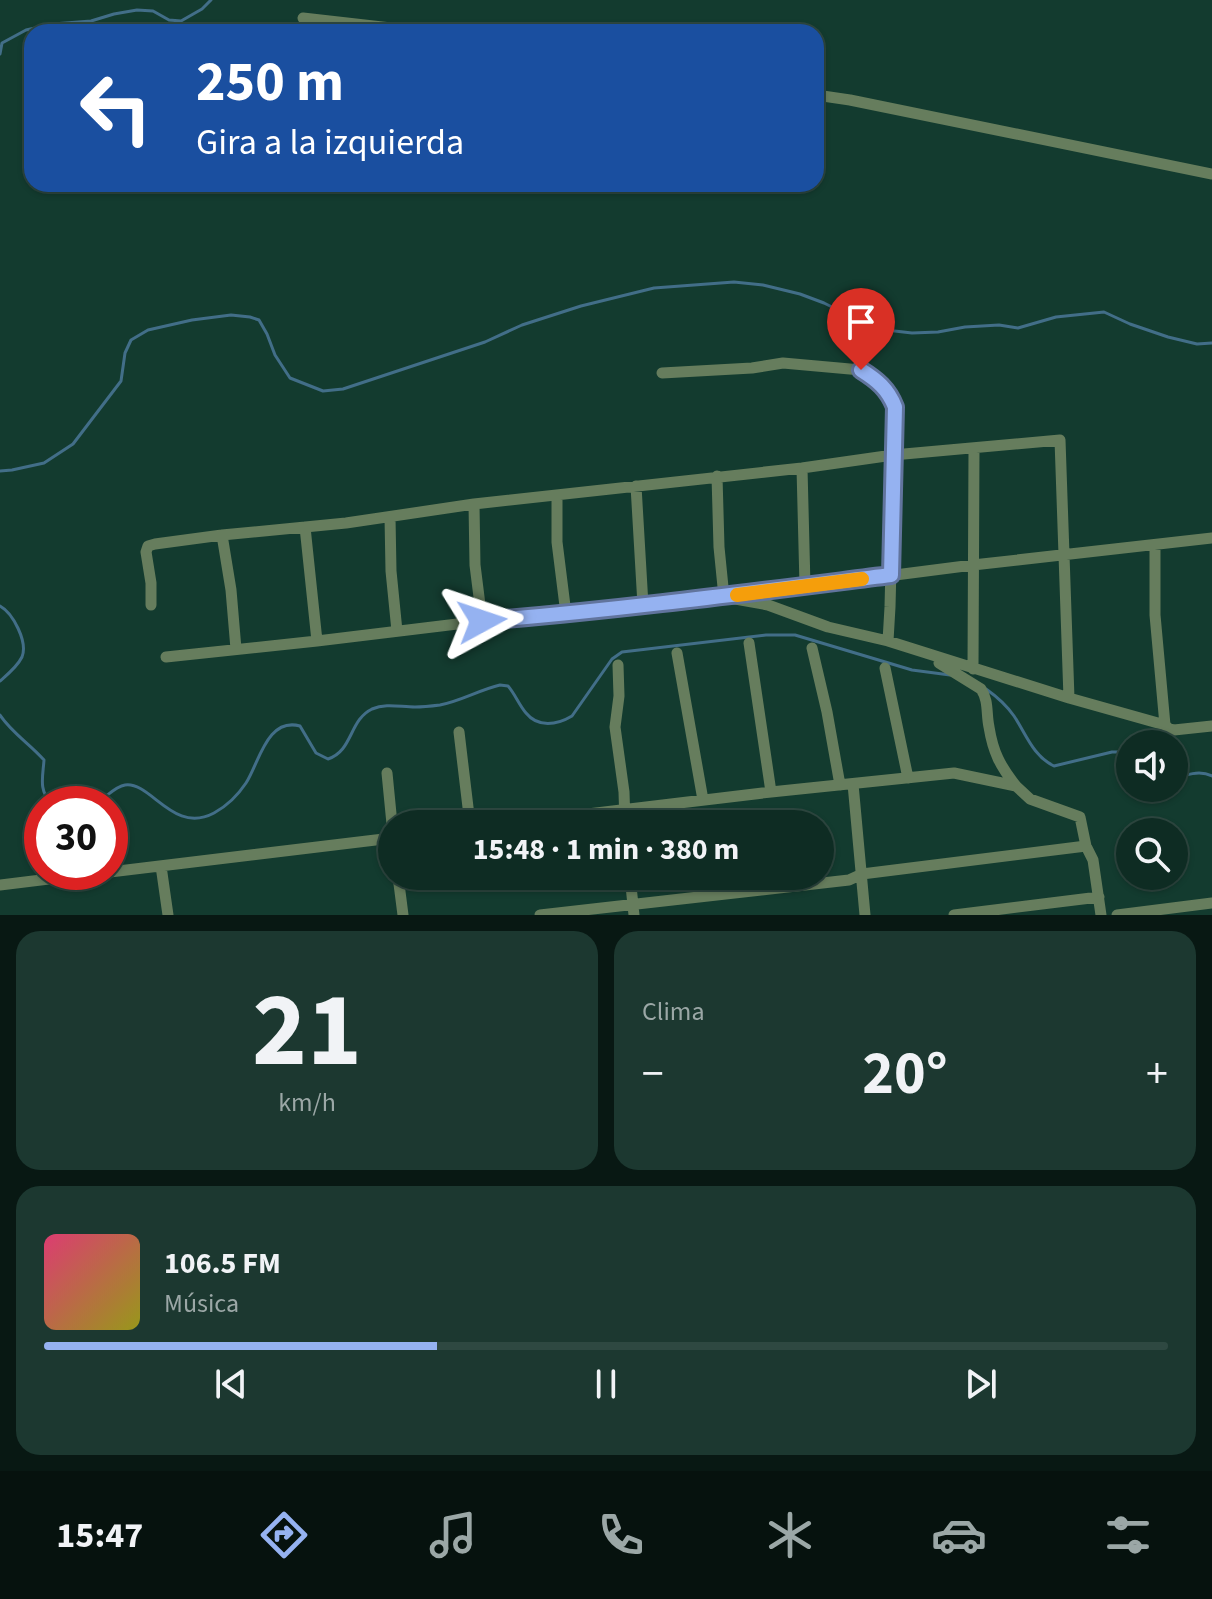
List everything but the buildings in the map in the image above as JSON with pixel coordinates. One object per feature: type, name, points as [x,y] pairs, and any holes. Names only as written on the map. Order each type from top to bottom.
[{"type":"street","points":[[303,18],[356,24]]},
{"type":"street","points":[[824,96],[1212,174]]},
{"type":"street","points":[[662,373],[752,368],[783,363],[861,370],[882,385],[895,407],[888,641]]},
{"type":"street","points":[[151,605],[148,546],[893,455],[1060,440],[1069,698]]},
{"type":"street","points":[[973,669],[974,448]]},
{"type":"street","points":[[802,468],[805,586]]},
{"type":"street","points":[[717,476],[724,597]]},
{"type":"street","points":[[636,486],[643,605]]},
{"type":"street","points":[[557,495],[557,542],[566,614]]},
{"type":"street","points":[[474,504],[475,565],[482,621]]},
{"type":"street","points":[[390,517],[397,631]]},
{"type":"street","points":[[305,527],[317,641]]},
{"type":"street","points":[[222,535],[236,649]]},
{"type":"street","points":[[166,657],[724,597],[1212,538]]},
{"type":"street","points":[[1155,545],[1155,615],[1165,725]]},
{"type":"street","points":[[724,597],[768,605],[828,627],[888,641],[1165,725],[1169,729],[1212,726]]},
{"type":"street","points":[[749,643],[771,792]]},
{"type":"street","points":[[812,648],[840,785]]},
{"type":"street","points":[[677,653],[703,800]]},
{"type":"street","points":[[924,653],[981,689],[985,695],[989,732],[998,763],[1016,786],[1030,799],[1080,817],[1086,846],[1093,860],[1101,915]]},
{"type":"street","points":[[618,665],[619,696],[615,727],[624,792],[623,809]]},
{"type":"street","points":[[885,668],[908,778]]},
{"type":"street","points":[[459,732],[468,810]]},
{"type":"street","points":[[387,773],[391,810]]},
{"type":"street","points":[[615,810],[954,773],[1016,786]]},
{"type":"street","points":[[853,784],[865,915]]},
{"type":"street","points":[[128,870],[378,840]]},
{"type":"street","points":[[540,915],[633,910],[849,880],[862,874],[1086,846]]},
{"type":"street","points":[[161,866],[168,915]]},
{"type":"street","points":[[0,885],[24,882]]},
{"type":"street","points":[[400,890],[403,915]]},
{"type":"street","points":[[631,890],[633,910]]},
{"type":"street","points":[[954,915],[1099,897]]},
{"type":"street","points":[[1117,915],[1212,903]]},
{"type":"waterway","points":[[53,24],[91,21],[137,10],[153,11],[169,20],[181,21],[211,0]]},
{"type":"waterway","points":[[0,54],[2,43],[24,31]]},
{"type":"waterway","points":[[0,471],[44,463],[73,444],[121,381],[125,353],[131,340],[148,330],[231,315],[259,320],[290,378],[323,391],[343,389],[581,306],[654,288],[734,282],[800,294],[886,330],[912,333],[999,325],[1018,328],[1056,317],[1104,312],[1168,337],[1197,344],[1212,343]]},
{"type":"waterway","points":[[0,606],[18,628],[23,644],[18,664],[0,681]]},
{"type":"waterway","points":[[121,786],[135,786],[175,813],[199,818],[214,813],[236,796],[266,744],[279,728],[300,726],[316,753],[328,759],[342,749],[359,720],[372,709],[440,705],[500,685],[508,686],[531,718],[548,724],[572,716],[612,659],[622,652],[766,635],[795,635],[912,670],[950,675]]},
{"type":"waterway","points":[[986,689],[1011,712],[1035,751],[1054,766],[1116,752]]},
{"type":"waterway","points":[[0,715],[44,760],[43,786]]},
{"type":"waterway","points":[[1188,775],[1203,773],[1212,776]]},
{"type":"slow traffic","points":[[737,595],[862,579]]},
{"type":"route","points":[[482,621],[724,597],[891,575],[895,407],[882,385],[861,370]]}]
